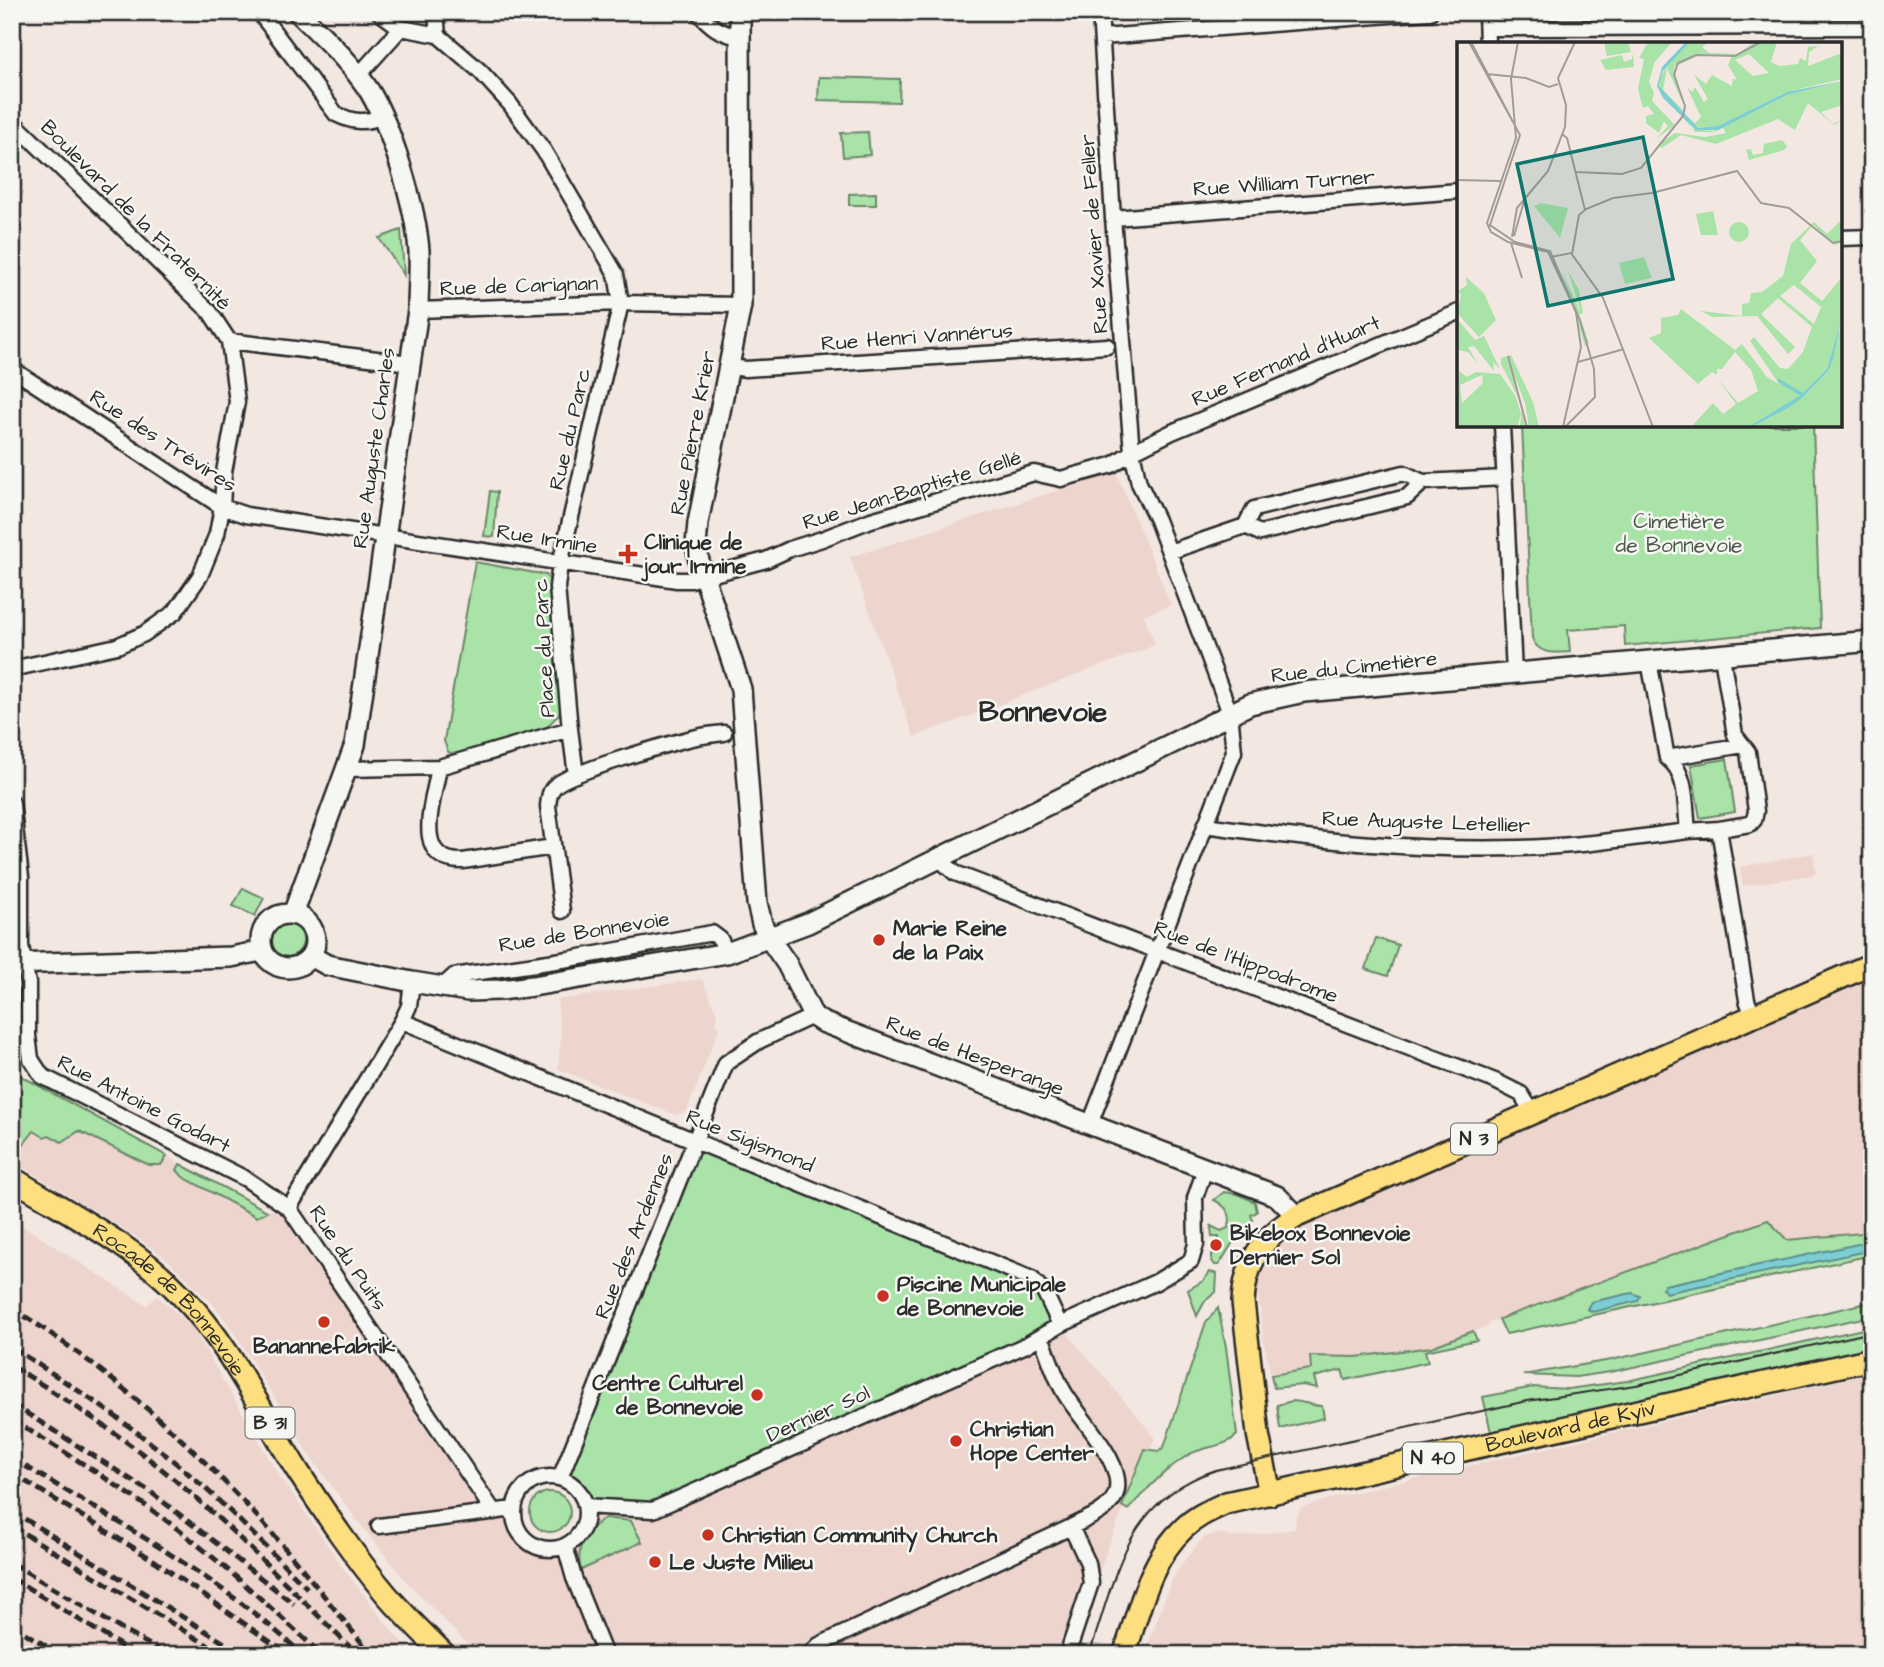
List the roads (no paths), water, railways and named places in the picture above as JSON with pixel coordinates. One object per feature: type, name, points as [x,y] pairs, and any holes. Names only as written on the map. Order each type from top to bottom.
[{"type":"main road","name":"Rue Auguste Charles","points":[[293,914],[355,745],[418,310],[419,250],[409,194],[382,116],[358,76],[298,12]]},
{"type":"main road","name":"Rue Pierre Krier","points":[[740,12],[741,305],[696,545],[703,577],[741,689],[757,903],[769,938]]},
{"type":"main road","name":"Rue du Cimetière","points":[[769,938],[808,923],[1230,713],[1262,700],[1304,692],[1872,641]]},
{"type":"main road","points":[[293,914],[310,925],[315,935],[315,946],[303,965],[291,969],[278,968],[268,961],[261,951],[260,936],[266,923],[278,915],[293,914]]},
{"type":"main road","name":"Rue de Bonnevoie","points":[[311,956],[327,965],[412,982],[468,991],[500,990],[727,953],[769,938]]},
{"type":"main road","points":[[769,938],[813,1016]]},
{"type":"main road","points":[[18,964],[231,957],[261,951]]},
{"type":"main road","name":"N 3","points":[[1270,1493],[1258,1434],[1243,1302],[1244,1286],[1256,1253],[1268,1238],[1297,1216],[1872,964]]},
{"type":"main road","name":"Rue de Hesperange","points":[[813,1016],[822,1022],[1277,1196],[1297,1216]]},
{"type":"main road","name":"Rocade de Bonnevoie","points":[[12,1178],[125,1248],[156,1272],[194,1308],[223,1346],[337,1530],[386,1594],[445,1655]]},
{"type":"main road","name":"Boulevard de Kyiv","points":[[1124,1655],[1150,1576],[1173,1539],[1197,1517],[1226,1503],[1872,1359]]},
{"type":"street","points":[[259,12],[336,114],[348,120],[371,121],[382,116]]},
{"type":"street","points":[[379,12],[401,28],[438,35],[480,71],[510,104],[544,152],[616,274],[621,303],[741,305]]},
{"type":"street","points":[[436,12],[438,35]]},
{"type":"street","points":[[698,12],[710,26],[724,34],[741,37]]},
{"type":"street","name":"Rue Xavier de Feller","points":[[1090,1124],[1234,752],[1230,713],[1169,552],[1139,484],[1132,452],[1100,12]]},
{"type":"street","points":[[1102,37],[1430,12]]},
{"type":"street","points":[[1486,12],[1487,42]]},
{"type":"street","points":[[1487,28],[1721,19],[1872,27]]},
{"type":"street","points":[[358,76],[401,28]]},
{"type":"street","name":"Boulevard de la Fraternité","points":[[12,121],[210,313],[229,341],[237,402],[216,534],[200,576],[175,612],[144,634],[117,646],[12,669]]},
{"type":"street","name":"Rue William Turner","points":[[1113,218],[1457,191]]},
{"type":"street","points":[[1842,239],[1872,237]]},
{"type":"street","name":"Rue de Carignan","points":[[418,310],[621,303]]},
{"type":"street","name":"Rue du Parc","points":[[560,564],[621,303]]},
{"type":"street","name":"Rue Fernand d'Huart","points":[[1132,452],[1172,432],[1457,313]]},
{"type":"street","points":[[229,341],[410,363]]},
{"type":"street","name":"Rue Henri Vannérus","points":[[730,367],[746,369],[1107,346]]},
{"type":"street","name":"Rue des Trévires","points":[[12,369],[222,507],[246,515],[384,535]]},
{"type":"street","points":[[1502,427],[1514,673]]},
{"type":"street","name":"Rue Jean-Baptiste Gellé","points":[[703,577],[766,560],[871,520],[1034,474],[1061,479],[1112,465],[1132,452]]},
{"type":"street","points":[[1169,552],[1245,526],[1254,509],[1404,472],[1423,482],[1505,478]]},
{"type":"street","points":[[1245,526],[1260,533],[1407,497],[1423,482]]},
{"type":"street","name":"Rue Irmine","points":[[384,535],[677,580],[703,577]]},
{"type":"street","name":"Place du Parc","points":[[560,564],[557,587],[576,775]]},
{"type":"street","points":[[1667,758],[1743,745],[1735,735],[1721,656]]},
{"type":"street","points":[[1649,660],[1667,758],[1675,763],[1681,772],[1688,831]]},
{"type":"street","name":"Place du Parc","points":[[348,769],[439,767],[570,729]]},
{"type":"street","points":[[562,911],[548,806],[549,794],[556,784],[677,742],[724,733]]},
{"type":"street","name":"Rue Auguste Letellier","points":[[1205,825],[1316,841],[1521,849],[1746,825],[1756,816],[1748,752],[1743,745]]},
{"type":"street","points":[[439,767],[429,828],[430,842],[437,854],[449,861],[463,861],[553,848]]},
{"type":"street","name":"Rue Antoine Godart","points":[[12,803],[20,877],[21,946],[18,964],[28,983],[31,1059],[42,1076],[247,1179],[289,1208]]},
{"type":"street","points":[[1718,829],[1747,1000],[1754,1016]]},
{"type":"street","name":"Rue de l'Hippodrome","points":[[938,858],[955,873],[1495,1081],[1521,1094],[1533,1113]]},
{"type":"street","name":"Rue du Puits","points":[[412,982],[409,1006],[402,1021],[289,1208],[494,1511]]},
{"type":"street","name":"Rue des Ardennes","points":[[560,1478],[726,1063],[759,1041],[813,1016]]},
{"type":"street","name":"Rue Sigismond","points":[[402,1021],[1032,1279],[1045,1293],[1060,1325]]},
{"type":"street","name":"Dernier Sol","points":[[585,1506],[653,1510],[1156,1282],[1191,1261],[1196,1244],[1195,1198],[1205,1168]]},
{"type":"street","points":[[809,1655],[819,1645],[1071,1527],[1109,1505],[1118,1484],[1117,1473],[1109,1457],[1063,1391],[1041,1336]]},
{"type":"street","points":[[547,1477],[560,1478],[577,1488],[585,1506],[586,1518],[582,1530],[565,1546],[552,1549],[529,1542],[520,1533],[515,1521],[514,1509],[525,1487],[535,1480],[547,1477]]},
{"type":"street","points":[[379,1526],[514,1509]]},
{"type":"street","points":[[1067,1655],[1091,1583],[1088,1563],[1071,1527]]},
{"type":"street","points":[[565,1546],[574,1578],[605,1655]]},
{"type":"water","points":[[1872,1241],[1872,1250],[1666,1293],[1662,1288],[1665,1285]]},
{"type":"water","points":[[1632,1293],[1640,1296],[1638,1301],[1593,1312],[1587,1309],[1591,1302]]},
{"type":"tram line","points":[[1089,1655],[1117,1569],[1143,1520],[1162,1500],[1186,1483],[1216,1470],[1527,1401],[1636,1385],[1872,1332]]},
{"type":"railway","points":[[12,1308],[113,1380],[176,1434],[277,1539],[372,1655]]},
{"type":"railway","points":[[12,1348],[93,1401],[195,1479],[307,1588]]},
{"type":"railway","points":[[12,1366],[93,1418],[169,1475],[252,1550],[358,1655]]},
{"type":"railway","points":[[12,1404],[152,1493],[294,1604]]},
{"type":"railway","points":[[12,1420],[105,1478],[181,1532],[243,1583],[322,1655]]},
{"type":"railway","points":[[12,1458],[200,1574],[236,1599],[303,1655]]},
{"type":"railway","points":[[12,1473],[155,1561],[289,1655]]},
{"type":"railway","points":[[12,1511],[244,1655]]},
{"type":"railway","points":[[12,1526],[224,1655]]},
{"type":"railway","points":[[12,1563],[169,1655]]},
{"type":"railway","points":[[12,1578],[136,1655]]},
{"type":"railway","points":[[12,1625],[61,1655]]},
{"type":"place","name":"Clinique de jour Irmine","points":[[628,554]]},
{"type":"place","name":"Marie Reine de la Paix","points":[[879,940]]},
{"type":"place","name":"Bikebox Bonnevoie Dernier Sol","points":[[1216,1245]]},
{"type":"place","name":"Piscine Municipale de Bonnevoie","points":[[883,1296]]},
{"type":"place","name":"Banannefabrik","points":[[324,1322]]},
{"type":"place","name":"Centre Culturel de Bonnevoie","points":[[757,1395]]},
{"type":"place","name":"Christian Hope Center","points":[[956,1441]]},
{"type":"place","name":"Christian Community Church","points":[[708,1535]]},
{"type":"place","name":"Le Juste Milieu","points":[[655,1562]]},
{"type":"district","name":"Bonnevoie","points":[[1043,712]]},
{"type":"park label","name":"Cimetière de Bonnevoie","points":[[1679,533]]}]
